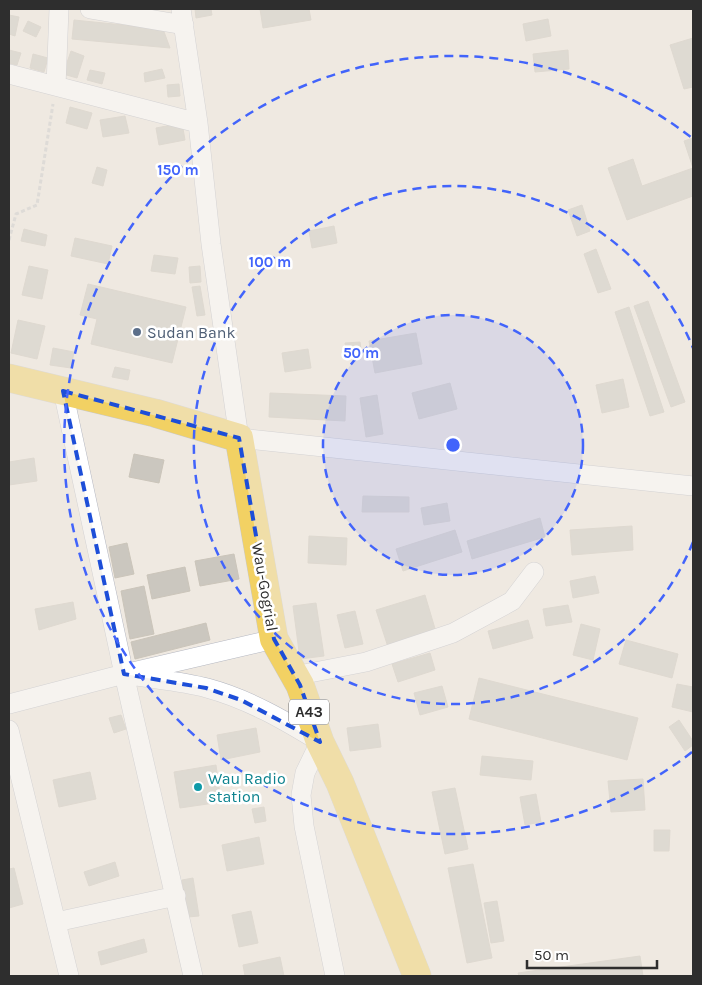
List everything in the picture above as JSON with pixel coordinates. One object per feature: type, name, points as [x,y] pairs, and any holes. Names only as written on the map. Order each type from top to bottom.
[{"type":"main road","points":[[9,378],[155,413],[239,438]]},
{"type":"main road","name":"Wau-Gogrial","points":[[239,438],[274,639],[300,685],[320,742],[340,783],[417,976]]},
{"type":"street","points":[[56,86],[59,9]]},
{"type":"street","points":[[90,9],[182,17],[198,123],[211,244],[239,438],[693,486]]},
{"type":"street","points":[[9,74],[198,123]]},
{"type":"street","points":[[63,391],[124,674],[193,976]]},
{"type":"street","points":[[294,676],[366,662],[453,634],[512,601],[534,572]]},
{"type":"street","points":[[9,704],[124,674],[274,639]]},
{"type":"street","points":[[124,674],[206,688],[241,700],[280,718],[320,742],[305,773],[301,795],[304,826],[335,976]]},
{"type":"street","points":[[9,730],[70,976]]},
{"type":"street","points":[[56,922],[176,896]]},
{"type":"path","points":[[9,240],[16,214],[36,205],[56,86]]},
{"type":"highlighted area","points":[[63,391],[239,438],[274,639],[300,685],[320,742],[241,700],[206,688],[124,674]]},
{"type":"building","points":[[195,9],[211,9],[212,15],[196,18]]},
{"type":"building","points":[[260,9],[309,9],[311,20],[263,28]]},
{"type":"building","points":[[9,15],[19,17],[15,36],[9,34]]},
{"type":"building","points":[[548,19],[551,36],[526,41],[523,24]]},
{"type":"building","points":[[74,20],[163,29],[170,48],[72,39]]},
{"type":"building","points":[[28,21],[41,27],[36,37],[23,31]]},
{"type":"building","points":[[693,38],[693,87],[684,89],[670,45]]},
{"type":"building","points":[[9,50],[21,53],[17,65],[9,63]]},
{"type":"building","points":[[568,50],[569,69],[535,72],[533,54]]},
{"type":"building","points":[[71,51],[84,56],[77,78],[63,74]]},
{"type":"building","points":[[33,54],[48,58],[44,72],[30,68]]},
{"type":"building","points":[[162,69],[165,78],[145,82],[144,73]]},
{"type":"building","points":[[90,70],[105,73],[102,84],[87,80]]},
{"type":"building","points":[[179,84],[180,96],[168,97],[167,85]]},
{"type":"building","points":[[70,107],[92,113],[87,129],[66,123]]},
{"type":"building","points":[[125,116],[129,133],[103,137],[100,120]]},
{"type":"building","points":[[182,123],[185,140],[159,145],[156,128]]},
{"type":"building","points":[[693,138],[693,168],[684,141]]},
{"type":"building","points":[[633,159],[642,186],[693,168],[693,196],[627,220],[608,168]]},
{"type":"building","points":[[97,167],[107,170],[103,186],[92,183]]},
{"type":"building","points":[[582,205],[590,231],[577,236],[568,210]]},
{"type":"building","points":[[334,226],[337,243],[312,248],[309,231]]},
{"type":"building","points":[[24,229],[47,235],[45,246],[21,241]]},
{"type":"building","points":[[75,238],[112,246],[108,264],[71,256]]},
{"type":"building","points":[[596,249],[611,289],[598,293],[584,254]]},
{"type":"building","points":[[154,255],[178,258],[175,274],[151,271]]},
{"type":"building","points":[[29,266],[48,270],[42,299],[22,295]]},
{"type":"building","points":[[200,266],[201,282],[190,283],[189,267]]},
{"type":"building","name":"Sudan Bank","points":[[88,284],[186,307],[172,363],[91,344],[97,319],[80,315]]},
{"type":"building","points":[[200,286],[205,315],[197,316],[192,287]]},
{"type":"building","points":[[648,301],[685,402],[671,407],[634,306]]},
{"type":"building","points":[[629,307],[664,412],[650,416],[615,312]]},
{"type":"building","points":[[18,320],[45,326],[37,359],[11,353]]},
{"type":"building","points":[[416,333],[422,364],[375,373],[369,341]]},
{"type":"building","points":[[360,342],[362,356],[348,358],[345,343]]},
{"type":"building","points":[[53,348],[74,352],[71,368],[50,365]]},
{"type":"building","points":[[308,349],[311,368],[285,372],[282,353]]},
{"type":"building","points":[[115,367],[130,370],[128,380],[112,377]]},
{"type":"building","points":[[623,379],[629,407],[602,413],[596,385]]},
{"type":"building","points":[[450,383],[457,409],[419,419],[412,393]]},
{"type":"building","points":[[270,393],[346,396],[345,421],[269,417]]},
{"type":"building","points":[[377,395],[383,434],[366,437],[360,398]]},
{"type":"building","points":[[134,454],[164,460],[159,483],[129,477]]},
{"type":"building","points":[[34,458],[37,481],[9,485],[9,462]]},
{"type":"building","points":[[363,496],[409,497],[409,512],[362,512]]},
{"type":"building","points":[[447,503],[450,521],[424,525],[421,508]]},
{"type":"building","points":[[540,518],[545,537],[472,559],[467,541]]},
{"type":"building","points":[[632,526],[633,550],[572,555],[570,530]]},
{"type":"building","points":[[455,530],[462,552],[403,571],[396,549]]},
{"type":"building","points":[[309,536],[347,538],[346,565],[308,563]]},
{"type":"building","points":[[127,543],[134,574],[115,578],[109,547]]},
{"type":"building","points":[[234,554],[239,579],[200,586],[195,561]]},
{"type":"building","points":[[185,567],[190,591],[152,599],[147,575]]},
{"type":"building","points":[[595,576],[599,593],[573,598],[570,581]]},
{"type":"building","points":[[144,586],[154,634],[130,639],[121,591]]},
{"type":"building","points":[[425,595],[436,632],[388,647],[376,610]]},
{"type":"building","points":[[73,602],[76,619],[39,630],[35,609]]},
{"type":"building","points":[[316,603],[324,656],[300,659],[293,606]]},
{"type":"building","points":[[568,605],[572,622],[546,626],[543,609]]},
{"type":"building","points":[[355,611],[363,644],[345,648],[337,615]]},
{"type":"building","points":[[528,620],[533,638],[493,649],[488,631]]},
{"type":"building","points":[[206,623],[210,640],[135,659],[131,642]]},
{"type":"building","points":[[581,624],[600,629],[593,660],[573,655]]},
{"type":"building","points":[[626,640],[678,654],[672,678],[619,664]]},
{"type":"building","points":[[430,653],[435,670],[398,682],[392,664]]},
{"type":"building","points":[[479,678],[638,718],[627,760],[469,719]]},
{"type":"building","points":[[677,684],[693,687],[693,712],[672,707]]},
{"type":"building","points":[[442,686],[448,707],[420,715],[414,693]]},
{"type":"building","points":[[121,715],[126,729],[114,733],[109,718]]},
{"type":"building","points":[[679,720],[693,741],[693,745],[685,751],[669,727]]},
{"type":"building","points":[[378,724],[381,747],[350,751],[347,728]]},
{"type":"building","points":[[256,728],[260,752],[221,760],[217,735]]},
{"type":"building","points":[[482,756],[533,761],[531,780],[480,775]]},
{"type":"building","name":"Wau Radio station","points":[[216,765],[221,802],[180,808],[174,772]]},
{"type":"building","points":[[90,772],[96,799],[59,807],[53,780]]},
{"type":"building","points":[[643,779],[645,810],[611,812],[608,781]]},
{"type":"building","points":[[455,788],[468,849],[445,854],[432,792]]},
{"type":"building","points":[[536,794],[541,822],[525,825],[520,797]]},
{"type":"building","points":[[264,807],[266,821],[255,823],[252,809]]},
{"type":"building","points":[[654,830],[670,830],[669,851],[654,851]]},
{"type":"building","points":[[259,837],[264,864],[227,871],[222,845]]},
{"type":"building","points":[[115,862],[119,876],[89,886],[84,872]]},
{"type":"building","points":[[473,864],[492,958],[467,963],[448,868]]},
{"type":"building","points":[[14,868],[23,904],[9,908],[9,869]]},
{"type":"building","points":[[193,878],[199,916],[188,917],[182,880]]},
{"type":"building","points":[[497,901],[504,941],[491,943],[484,903]]},
{"type":"building","points":[[251,911],[258,943],[239,947],[232,915]]},
{"type":"building","points":[[144,939],[147,952],[101,965],[98,952]]},
{"type":"building","points":[[640,956],[643,976],[519,976],[518,973]]},
{"type":"building","points":[[280,957],[284,976],[245,976],[243,965]]},
{"type":"place","name":"Sudan Bank","points":[[137,332]]},
{"type":"place","name":"Wau Radio station","points":[[198,787]]}]
